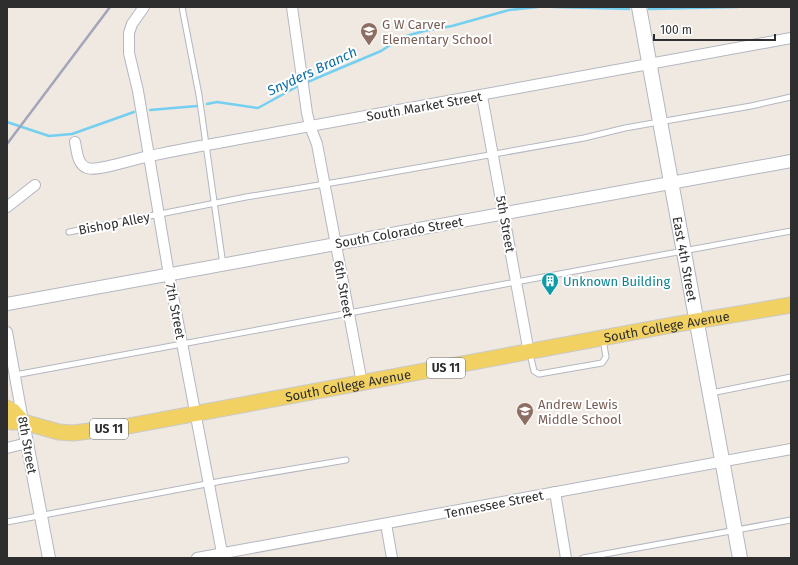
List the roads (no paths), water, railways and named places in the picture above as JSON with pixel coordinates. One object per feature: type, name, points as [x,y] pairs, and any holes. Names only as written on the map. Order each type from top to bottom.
[{"type":"main road","name":"East 4th Street","points":[[639,7],[740,558]]},
{"type":"main road","name":"South College Avenue","points":[[23,422],[59,432],[73,433],[123,428],[529,353],[602,338],[791,305]]},
{"type":"main road","name":"US 11","points":[[7,408],[13,411],[23,422]]},
{"type":"main road","name":"US 11","points":[[7,420],[12,422],[23,422]]},
{"type":"street","name":"7th Street","points":[[144,7],[132,24],[128,43],[169,275],[222,556]]},
{"type":"street","name":"6th Street","points":[[292,7],[310,126],[317,144],[362,383]]},
{"type":"street","name":"South Market Street","points":[[75,142],[79,161],[86,168],[92,169],[207,145],[482,96],[791,38]]},
{"type":"street","name":"5th Street","points":[[482,96],[529,353]]},
{"type":"street","name":"South Colorado Street","points":[[7,304],[791,161]]},
{"type":"street","points":[[7,207],[35,185]]},
{"type":"street","name":"8th Street","points":[[7,332],[49,558]]},
{"type":"street","points":[[7,448],[27,443]]},
{"type":"street","name":"Tennessee Street","points":[[197,558],[222,556],[555,492],[791,449]]},
{"type":"street","points":[[555,492],[566,558]]},
{"type":"street","points":[[386,524],[392,558]]},
{"type":"lane","points":[[182,7],[207,145],[223,265]]},
{"type":"lane","name":"Bishop Alley","points":[[69,232],[215,203],[493,154],[751,106],[791,97]]},
{"type":"lane","points":[[15,375],[791,231]]},
{"type":"lane","points":[[529,353],[534,371],[538,374],[602,363],[606,357],[602,338]]},
{"type":"lane","points":[[710,393],[791,377]]},
{"type":"lane","points":[[7,522],[346,460]]},
{"type":"lane","points":[[583,558],[791,520]]},
{"type":"waterway","name":"Snyders Branch","points":[[305,83],[381,51],[403,37],[424,31],[452,26],[509,10],[538,7]]},
{"type":"waterway","name":"Snyders Branch","points":[[554,7],[629,9]]},
{"type":"waterway","name":"Snyders Branch","points":[[649,9],[738,7]]},
{"type":"waterway","name":"Snyders Branch","points":[[207,104],[217,102],[258,108],[300,85]]},
{"type":"waterway","name":"Snyders Branch","points":[[150,110],[197,106]]},
{"type":"waterway","name":"Snyders Branch","points":[[7,122],[49,136],[72,134],[134,112]]},
{"type":"railway","points":[[7,144],[110,7]]},
{"type":"place","name":"G W Carver Elementary School","points":[[369,46]]},
{"type":"place","name":"Unknown Building","points":[[550,296]]},
{"type":"place","name":"Andrew Lewis Middle School","points":[[525,426]]}]
